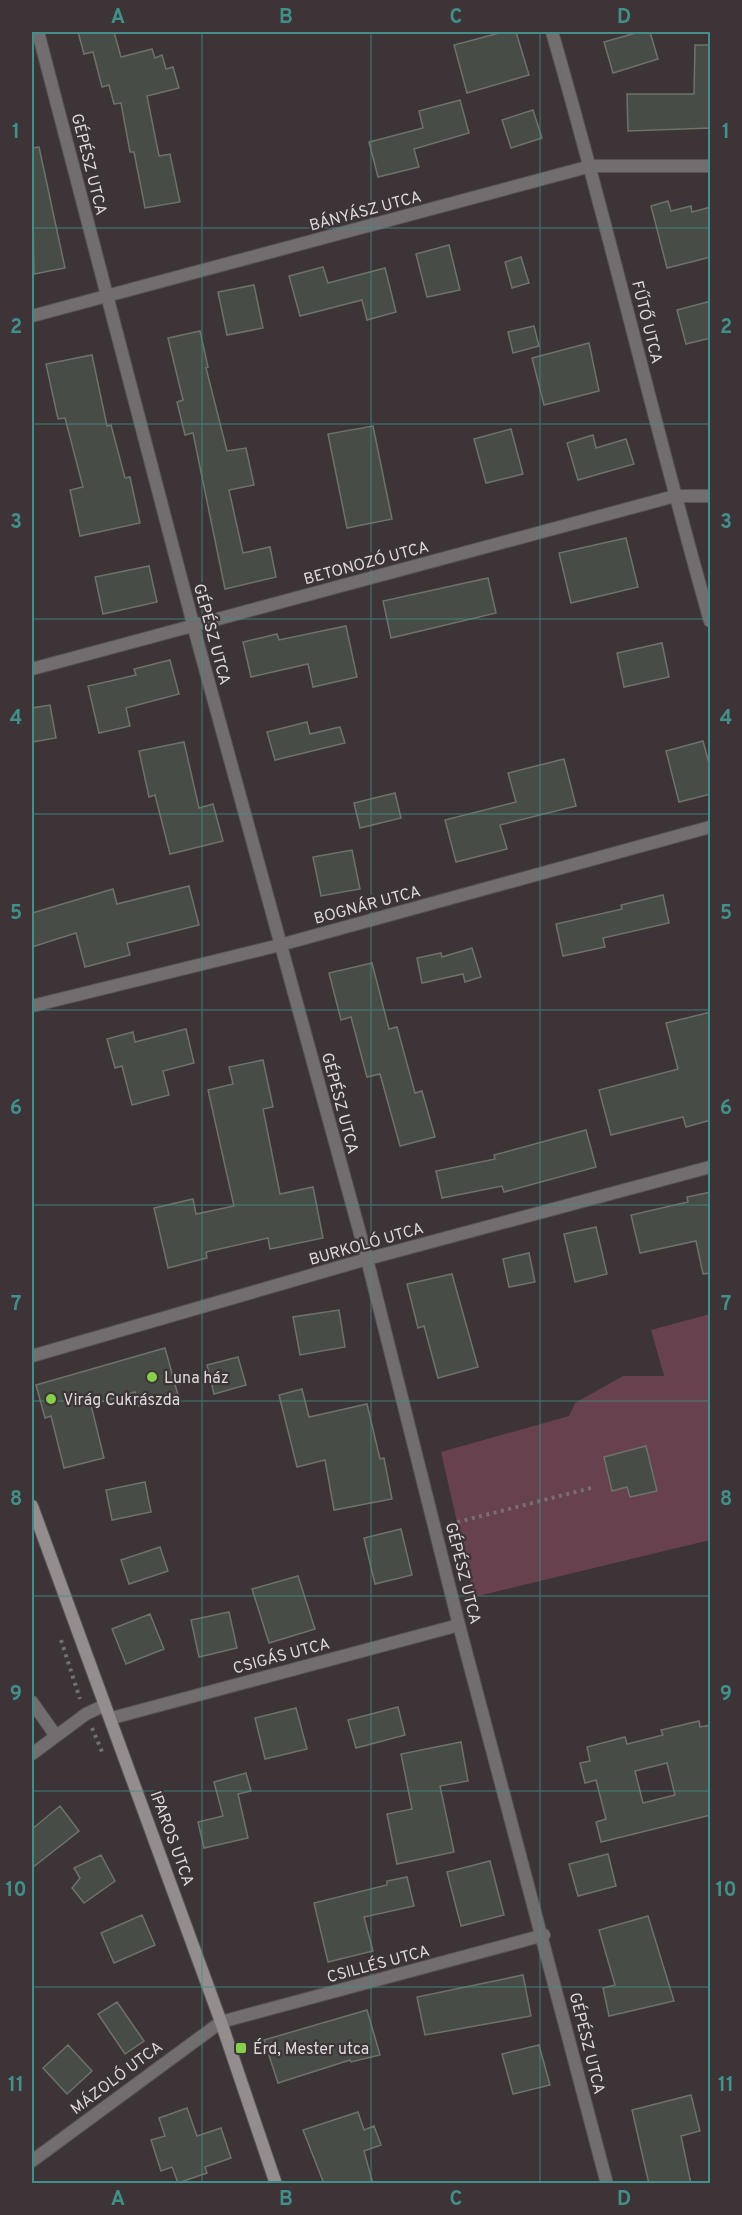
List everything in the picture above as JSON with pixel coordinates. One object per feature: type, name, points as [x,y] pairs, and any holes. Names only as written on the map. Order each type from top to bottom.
[{"type":"street","name":"GÉPÉSZ UTCA","points":[[38,32],[194,626],[367,1259],[459,1624],[544,1935],[607,2184]]},
{"type":"street","name":"FŰTŐ UTCA","points":[[552,32],[591,166],[675,496],[711,621]]},
{"type":"street","name":"BÁNYÁSZ UTCA","points":[[32,316],[591,166],[711,166]]},
{"type":"street","name":"BETONOZÓ UTCA","points":[[32,669],[675,496],[711,496]]},
{"type":"street","name":"BOGNÁR UTCA","points":[[32,1006],[280,945],[711,827]]},
{"type":"street","name":"BURKOLÓ UTCA","points":[[32,1356],[367,1259],[711,1167]]},
{"type":"street","name":"IPAROS UTCA","points":[[32,1506],[112,1719],[221,2022],[276,2184]]},
{"type":"street","name":"CSIGÁS UTCA","points":[[112,1719],[459,1624]]},
{"type":"street","points":[[32,1702],[56,1736]]},
{"type":"street","points":[[32,1754],[86,1714],[105,1705]]},
{"type":"street","name":"CSILLÉS UTCA","points":[[221,2022],[544,1935]]},
{"type":"street","name":"MÁZOLÓ UTCA","points":[[32,2161],[221,2022]]},
{"type":"path","points":[[435,1528],[596,1486]]},
{"type":"shaded area","points":[[710,1314],[710,1540],[474,1597],[441,1452],[569,1416],[575,1403],[623,1376],[664,1376],[651,1330]]},
{"type":"building","points":[[78,32],[114,32],[121,57],[152,49],[155,58],[162,55],[166,69],[173,67],[179,88],[147,96],[159,156],[170,154],[180,202],[145,208],[134,152],[130,152],[121,103],[114,104],[109,85],[102,87],[93,52],[84,54]]},
{"type":"building","points":[[503,32],[516,32],[529,75],[467,93],[454,45]]},
{"type":"building","points":[[639,32],[650,32],[658,59],[613,73],[604,42]]},
{"type":"building","points":[[695,45],[711,45],[711,128],[628,131],[627,94],[694,94]]},
{"type":"building","points":[[460,100],[469,133],[414,149],[419,167],[378,177],[369,142],[423,128],[419,111]]},
{"type":"building","points":[[533,110],[542,138],[511,148],[502,120]]},
{"type":"building","points":[[39,147],[65,268],[34,274],[32,148]]},
{"type":"building","points":[[668,201],[671,211],[691,206],[692,212],[711,207],[711,257],[667,268],[651,206]]},
{"type":"building","points":[[449,245],[460,290],[427,297],[416,254]]},
{"type":"building","points":[[521,257],[529,283],[512,288],[505,262]]},
{"type":"building","points":[[323,267],[328,283],[385,268],[396,312],[367,320],[362,300],[300,316],[289,276]]},
{"type":"building","points":[[254,285],[263,328],[227,335],[218,292]]},
{"type":"building","points":[[711,301],[711,338],[686,344],[677,310]]},
{"type":"building","points":[[534,326],[539,346],[513,353],[508,332]]},
{"type":"building","points":[[200,331],[208,367],[206,368],[227,451],[246,448],[254,485],[229,490],[243,553],[270,547],[276,577],[225,589],[193,433],[185,435],[177,402],[183,400],[168,338]]},
{"type":"building","points":[[589,343],[599,391],[544,405],[532,358]]},
{"type":"building","points":[[92,355],[107,426],[111,425],[125,478],[130,477],[140,523],[80,536],[70,490],[83,487],[65,418],[58,419],[46,364]]},
{"type":"building","points":[[373,426],[392,519],[347,528],[328,434]]},
{"type":"building","points":[[511,429],[523,474],[486,483],[474,439]]},
{"type":"building","points":[[593,435],[596,448],[626,439],[634,464],[578,480],[567,443]]},
{"type":"building","points":[[626,538],[638,587],[571,603],[559,553]]},
{"type":"building","points":[[149,566],[157,602],[103,614],[95,577]]},
{"type":"building","points":[[488,578],[496,613],[391,638],[383,601]]},
{"type":"building","points":[[346,626],[357,677],[313,687],[308,664],[251,677],[243,642],[277,634],[279,640]]},
{"type":"building","points":[[662,643],[669,677],[624,687],[617,653]]},
{"type":"building","points":[[170,660],[179,694],[126,708],[130,726],[99,733],[88,686],[136,675],[134,669]]},
{"type":"building","points":[[50,705],[56,738],[32,742],[32,708]]},
{"type":"building","points":[[307,722],[310,734],[340,727],[345,743],[275,760],[267,732]]},
{"type":"building","points":[[703,741],[711,771],[711,794],[679,802],[666,751]]},
{"type":"building","points":[[184,742],[199,808],[213,804],[223,841],[170,854],[155,795],[149,797],[139,751]]},
{"type":"building","points":[[564,759],[576,806],[500,825],[507,849],[456,862],[445,820],[516,802],[508,773]]},
{"type":"building","points":[[395,793],[401,818],[360,828],[354,803]]},
{"type":"building","points":[[352,850],[360,889],[321,896],[313,857]]},
{"type":"building","points":[[189,886],[199,925],[127,943],[130,955],[85,967],[76,933],[32,947],[32,913],[113,889],[117,904]]},
{"type":"building","points":[[663,895],[669,923],[603,938],[605,947],[563,956],[556,924],[622,909],[621,905]]},
{"type":"building","points":[[472,948],[481,977],[465,982],[463,974],[422,983],[417,958],[441,953],[442,957]]},
{"type":"building","points":[[372,963],[389,1029],[397,1027],[415,1093],[422,1091],[435,1137],[400,1146],[380,1074],[367,1077],[351,1017],[341,1020],[329,973]]},
{"type":"building","points":[[711,1012],[711,1120],[686,1127],[683,1117],[611,1135],[599,1090],[678,1069],[666,1023]]},
{"type":"building","points":[[186,1029],[194,1063],[163,1071],[169,1095],[132,1105],[122,1066],[115,1068],[107,1039],[133,1032],[135,1042]]},
{"type":"building","points":[[263,1060],[273,1107],[263,1109],[280,1194],[313,1187],[323,1238],[270,1249],[268,1238],[206,1252],[207,1258],[168,1268],[154,1208],[193,1199],[196,1214],[234,1206],[208,1090],[233,1084],[229,1067]]},
{"type":"building","points":[[586,1130],[596,1167],[504,1192],[502,1186],[442,1198],[436,1171],[495,1159],[494,1155]]},
{"type":"building","points":[[711,1192],[711,1273],[703,1274],[696,1241],[640,1253],[631,1215],[688,1202],[687,1197]]},
{"type":"building","points":[[596,1227],[607,1274],[575,1282],[564,1234]]},
{"type":"building","points":[[529,1253],[535,1282],[509,1287],[503,1259]]},
{"type":"building","points":[[452,1274],[478,1367],[438,1378],[424,1326],[418,1328],[407,1284]]},
{"type":"building","points":[[339,1310],[345,1347],[300,1355],[293,1317]]},
{"type":"building","points":[[165,1348],[178,1395],[139,1406],[135,1392],[91,1405],[104,1458],[64,1468],[51,1416],[45,1418],[36,1385]]},
{"type":"building","points":[[238,1357],[246,1385],[214,1394],[207,1365]]},
{"type":"building","points":[[302,1389],[309,1417],[367,1404],[380,1459],[384,1458],[392,1499],[334,1510],[325,1460],[297,1467],[279,1395]]},
{"type":"building","points":[[646,1446],[657,1491],[630,1497],[627,1487],[612,1491],[604,1457]]},
{"type":"building","points":[[145,1482],[151,1512],[112,1520],[106,1490]]},
{"type":"building","points":[[401,1529],[412,1575],[375,1584],[364,1538]]},
{"type":"building","points":[[160,1547],[168,1571],[129,1584],[121,1560]]},
{"type":"building","points":[[298,1576],[315,1629],[269,1643],[252,1589]]},
{"type":"building","points":[[229,1612],[237,1648],[199,1657],[191,1620]]},
{"type":"building","points":[[150,1614],[164,1649],[126,1664],[112,1629]]},
{"type":"building","points":[[398,1707],[405,1735],[356,1748],[348,1720]]},
{"type":"building","points":[[296,1708],[307,1749],[265,1759],[255,1718]]},
{"type":"building","points":[[699,1721],[700,1727],[711,1725],[711,1815],[601,1842],[596,1822],[606,1819],[596,1780],[585,1783],[580,1763],[590,1761],[587,1747],[625,1737],[627,1744],[663,1735],[661,1730]],"holes":[[[667,1763],[675,1795],[643,1803],[635,1771]]]},
{"type":"building","points":[[461,1742],[468,1781],[440,1786],[454,1852],[397,1864],[387,1814],[412,1809],[401,1754]]},
{"type":"building","points":[[246,1773],[251,1791],[238,1794],[248,1838],[204,1848],[198,1822],[223,1816],[214,1782]]},
{"type":"building","points":[[60,1806],[79,1831],[32,1868],[32,1829]]},
{"type":"building","points":[[608,1854],[616,1886],[578,1896],[569,1864]]},
{"type":"building","points":[[101,1855],[115,1881],[84,1903],[72,1888],[80,1878],[74,1868]]},
{"type":"building","points":[[490,1861],[504,1915],[461,1926],[447,1872]]},
{"type":"building","points":[[407,1877],[414,1906],[364,1917],[373,1951],[328,1962],[314,1903],[387,1885],[387,1881]]},
{"type":"building","points":[[142,1915],[155,1945],[114,1963],[101,1933]]},
{"type":"building","points":[[648,1916],[674,2001],[609,2016],[603,1988],[615,1985],[599,1930]]},
{"type":"building","points":[[523,1975],[531,2016],[425,2035],[417,1997]]},
{"type":"building","points":[[117,2002],[144,2041],[125,2054],[98,2014]]},
{"type":"building","points":[[367,2010],[380,2055],[351,2062],[350,2060],[278,2083],[264,2040]]},
{"type":"building","points":[[68,2045],[92,2071],[67,2094],[43,2068]]},
{"type":"building","points":[[539,2045],[550,2085],[513,2094],[502,2054]]},
{"type":"building","points":[[691,2095],[700,2131],[681,2136],[691,2184],[649,2184],[632,2110]]},
{"type":"building","points":[[187,2108],[197,2136],[221,2128],[231,2158],[205,2167],[207,2173],[178,2183],[172,2167],[161,2171],[151,2140],[165,2136],[159,2118]]},
{"type":"building","points":[[358,2112],[364,2130],[374,2126],[381,2145],[364,2151],[373,2184],[324,2184],[303,2130]]},
{"type":"place","name":"Luna ház","points":[[152,1377]]},
{"type":"place","name":"Virág Cukrászda","points":[[51,1399]]},
{"type":"place","name":"Érd, Mester utca","points":[[241,2048]]}]
